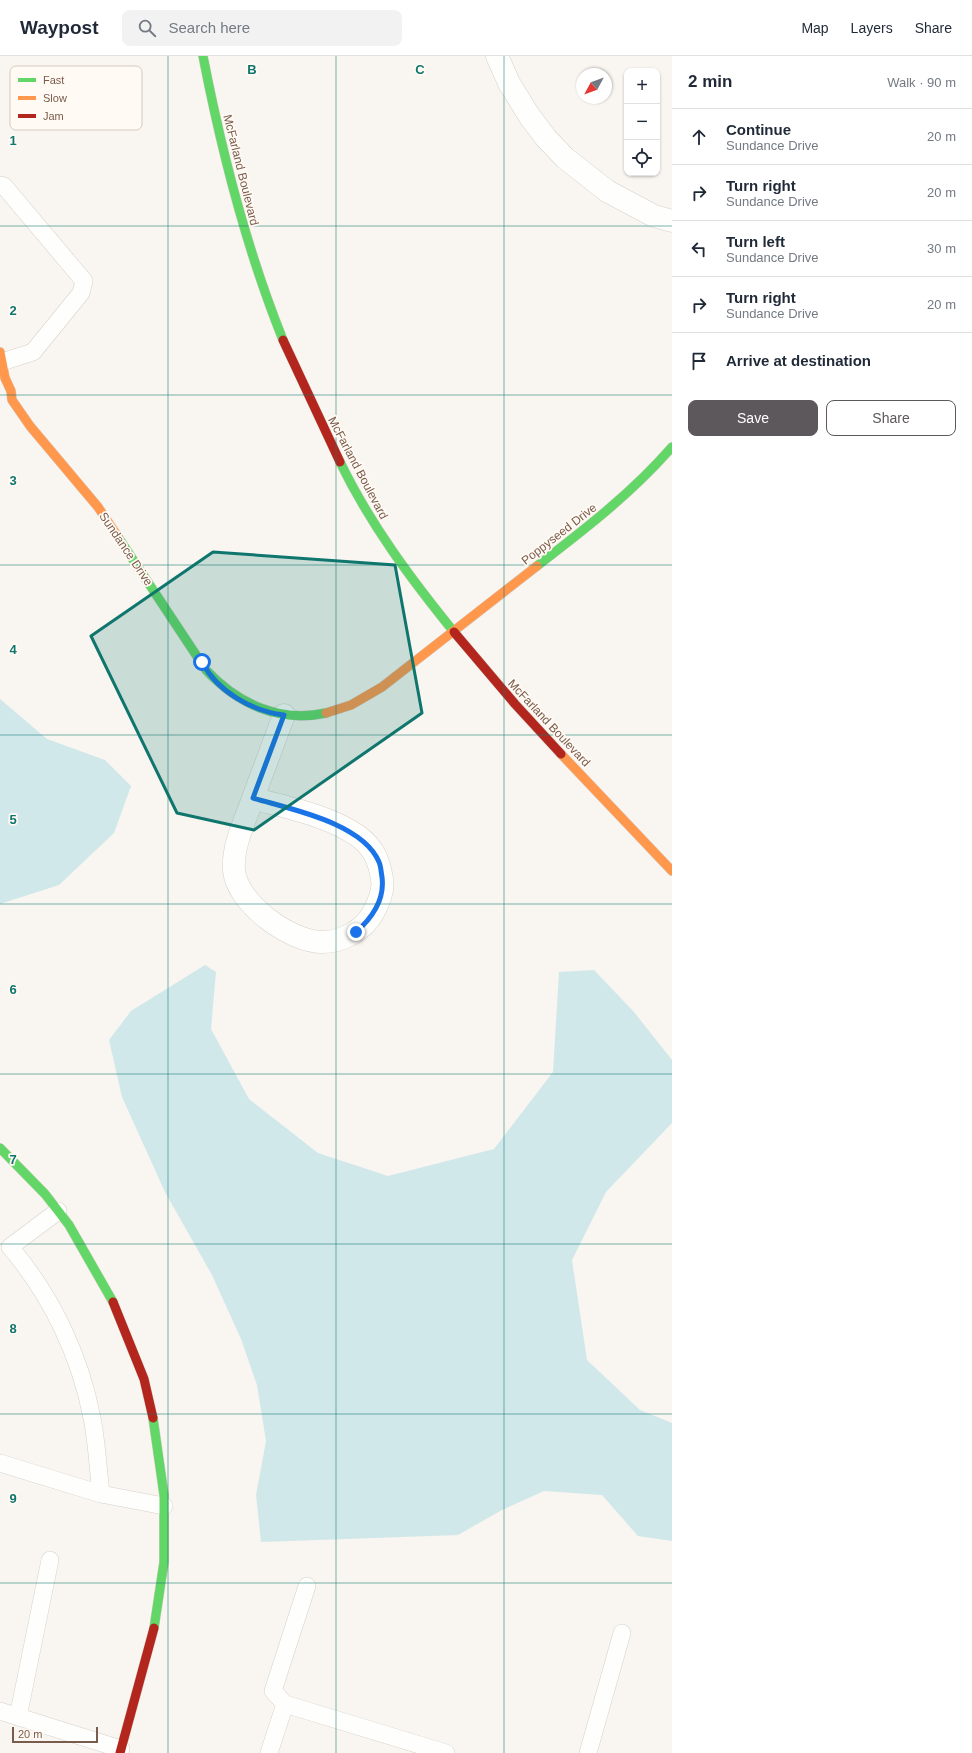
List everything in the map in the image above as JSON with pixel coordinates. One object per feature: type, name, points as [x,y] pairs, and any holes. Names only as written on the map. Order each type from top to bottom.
[{"type":"street","name":"McFarland Boulevard","points":[[203,56],[221,147],[241,223],[267,299],[296,373],[334,454],[374,524],[412,580],[501,690],[672,872]]},
{"type":"street","points":[[497,56],[509,83],[530,116],[546,138],[565,158],[607,191],[654,216],[672,221]]},
{"type":"street","name":"Sundance Drive","points":[[1,357],[5,378],[11,392],[12,400],[30,426],[98,507],[206,670],[216,682],[228,692],[251,706],[284,715],[318,715],[336,711],[357,702],[411,664],[453,630]]},
{"type":"street","name":"Poppyseed Drive","points":[[453,630],[615,506],[649,474],[672,447]]},
{"type":"street","points":[[253,798],[333,822],[354,833],[371,847],[379,861],[382,890],[378,905],[371,917],[356,932],[339,939],[322,942],[293,934],[268,921],[256,911],[238,886],[234,872],[235,849],[253,798],[284,715]]},
{"type":"street","points":[[0,1148],[45,1194],[69,1225],[115,1306],[144,1379],[156,1430],[164,1506],[164,1562],[152,1640],[121,1751]]},
{"type":"lane","points":[[0,185],[4,186],[84,281],[81,293],[33,352],[1,357]]},
{"type":"lane","points":[[58,1211],[3,1246],[29,1269],[46,1296],[64,1330],[80,1374],[92,1418],[101,1494]]},
{"type":"lane","points":[[0,1463],[101,1494],[164,1506]]},
{"type":"lane","points":[[18,1717],[50,1560]]},
{"type":"lane","points":[[307,1586],[273,1691],[285,1704],[446,1753]]},
{"type":"lane","points":[[588,1753],[622,1633]]},
{"type":"lane","points":[[269,1753],[285,1704]]},
{"type":"lane","points":[[0,1712],[121,1751]]},
{"type":"highlighted area","points":[[213,552],[395,565],[422,713],[254,830],[177,813],[91,636]]},
{"type":"water","points":[[0,699],[47,739],[105,760],[131,786],[114,833],[59,885],[0,904]]},
{"type":"water","points":[[205,965],[216,972],[211,1029],[249,1099],[318,1153],[388,1176],[494,1149],[553,1072],[559,972],[594,970],[634,1012],[672,1060],[672,1123],[606,1192],[572,1260],[587,1360],[640,1410],[672,1423],[672,1541],[638,1536],[602,1495],[544,1491],[502,1510],[458,1535],[261,1542],[256,1495],[266,1441],[257,1385],[241,1339],[212,1275],[165,1192],[122,1097],[109,1040],[131,1011]]},
{"type":"traffic: fast","points":[[203,56],[218,129],[246,236],[283,340]]},
{"type":"traffic: fast","points":[[537,566],[624,495],[641,480],[672,447]]},
{"type":"traffic: fast","points":[[340,462],[364,507],[392,550],[422,592],[454,632]]},
{"type":"traffic: fast","points":[[118,537],[206,670],[218,682],[246,701],[260,708],[276,713],[292,715],[326,713]]},
{"type":"traffic: fast","points":[[0,1148],[45,1194],[69,1225],[113,1302]]},
{"type":"traffic: fast","points":[[153,1418],[164,1495],[164,1562],[154,1628]]},
{"type":"traffic: slow","points":[[0,352],[5,378],[11,391],[12,400],[30,426],[98,507],[118,537]]},
{"type":"traffic: slow","points":[[326,713],[351,705],[382,687],[537,566]]},
{"type":"traffic: slow","points":[[561,754],[672,871]]},
{"type":"traffic: jam","points":[[283,340],[340,462]]},
{"type":"traffic: jam","points":[[454,632],[515,704],[561,754]]},
{"type":"traffic: jam","points":[[113,1302],[144,1379],[153,1418]]},
{"type":"traffic: jam","points":[[120,1753],[154,1628]]},
{"type":"route","points":[[202,662],[206,670],[216,682],[234,696],[251,706],[284,715],[253,798],[333,822],[349,832],[354,833],[367,846],[371,847],[374,855],[379,861],[383,884],[378,905],[371,917],[356,932]]}]
